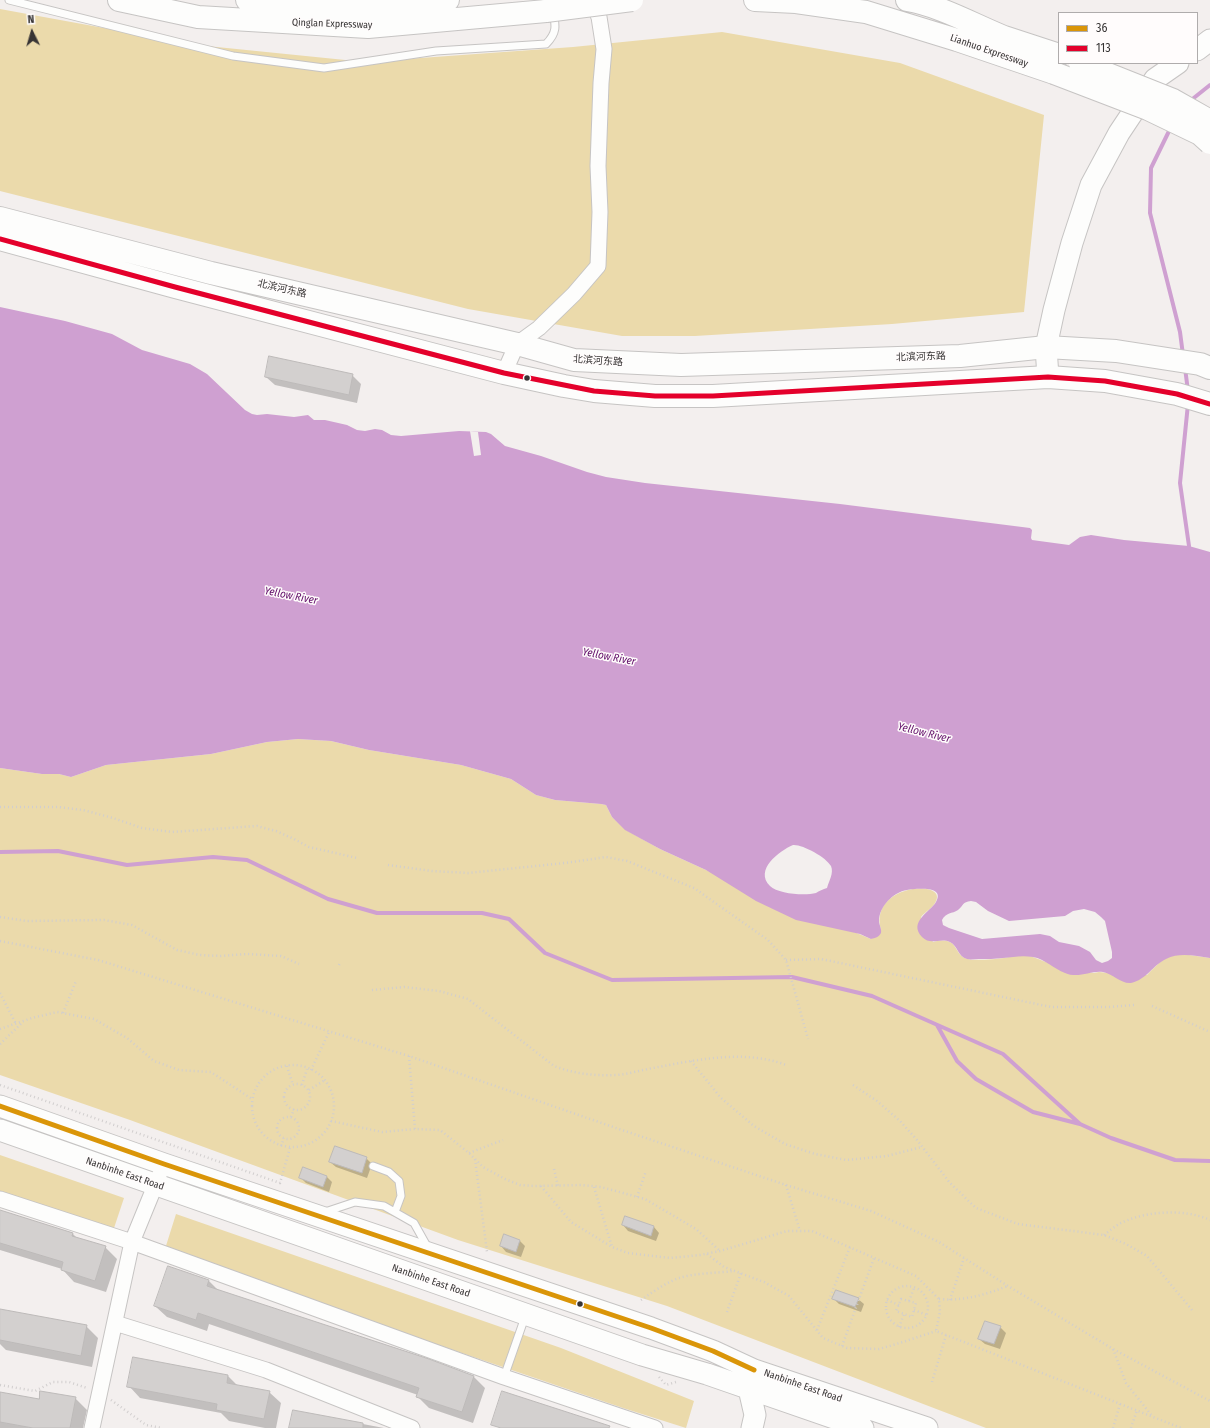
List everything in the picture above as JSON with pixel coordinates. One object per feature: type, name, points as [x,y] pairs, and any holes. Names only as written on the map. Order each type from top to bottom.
[{"type":"main road","name":"Qinglan Expressway","points":[[119,0],[198,18],[368,27],[548,6]]},
{"type":"main road","name":"Qinglan Expressway","points":[[246,0],[370,7],[448,0]]},
{"type":"main road","points":[[548,6],[632,0]]},
{"type":"main road","name":"Lianhuo Expressway","points":[[755,0],[796,2],[866,12],[957,40],[1057,64]]},
{"type":"main road","name":"Lianhuo Expressway","points":[[907,0],[917,2],[966,20],[1003,36],[1200,134],[1210,143]]},
{"type":"main road","points":[[1198,49],[1210,40]]},
{"type":"main road","points":[[1083,64],[1173,100],[1210,121]]},
{"type":"main road","points":[[1048,377],[1046,347],[1054,310],[1091,185],[1119,133],[1155,80],[1177,64]]},
{"type":"main road","name":"北滨河东路","points":[[0,218],[211,273],[517,344],[574,360],[681,365],[960,356],[1046,347],[1116,351],[1200,364],[1210,368]]},
{"type":"main road","points":[[0,239],[175,287],[504,373],[594,391],[684,397],[1048,377],[1105,381],[1177,394],[1210,404]]},
{"type":"main road","name":"Nanbinhe East Road","points":[[0,1106],[316,1216],[651,1328],[713,1351],[752,1379],[863,1428]]},
{"type":"main road","name":"Nanbinhe East Road","points":[[0,1130],[642,1355],[708,1374],[752,1379],[927,1428]]},
{"type":"main road","points":[[752,1379],[755,1415],[752,1428]]},
{"type":"street","points":[[504,373],[517,344],[544,323],[574,294],[598,266],[600,212],[598,166],[601,83],[604,49],[599,18],[591,0]]},
{"type":"street","points":[[92,1428],[132,1242],[164,1164]]},
{"type":"street","points":[[0,1200],[132,1242],[504,1377],[655,1428]]},
{"type":"street","points":[[115,1323],[266,1370],[412,1428]]},
{"type":"lane","points":[[9,0],[233,56],[324,68],[436,51],[546,44],[551,39],[556,26],[548,6]]},
{"type":"lane","points":[[373,1166],[389,1172],[400,1181],[401,1196],[395,1212]]},
{"type":"lane","points":[[316,1216],[355,1202],[384,1206],[414,1223],[432,1255]]},
{"type":"lane","points":[[504,1377],[526,1314]]},
{"type":"path","points":[[0,807],[83,810],[142,828],[172,832],[257,826],[276,831],[309,847],[357,858]]},
{"type":"path","points":[[388,865],[432,871],[468,873],[565,863],[606,857],[627,861],[694,888],[768,940],[786,960],[808,1039]]},
{"type":"path","points":[[0,917],[27,921],[104,920],[132,925],[177,950],[192,954],[220,956],[247,954],[281,956],[299,964]]},
{"type":"path","points":[[0,941],[98,960],[409,1056],[609,1125],[871,1211],[939,1242],[1008,1286],[1113,1349],[1210,1402]]},
{"type":"path","points":[[786,960],[820,959],[1051,1007],[1109,1007],[1134,1005]]},
{"type":"path","points":[[63,1013],[76,980]]},
{"type":"path","points":[[372,990],[404,987],[439,991],[468,999],[554,1066],[569,1072],[589,1075],[617,1075],[703,1059],[743,1057],[772,1060],[786,1065]]},
{"type":"path","points":[[0,993],[16,1024]]},
{"type":"path","points":[[1152,1006],[1210,1032]]},
{"type":"path","points":[[0,1029],[57,1012],[94,1019],[127,1038],[154,1061],[179,1070],[212,1072],[252,1099]]},
{"type":"path","points":[[0,1044],[26,1020]]},
{"type":"path","points":[[311,1070],[329,1032]]},
{"type":"path","points":[[409,1056],[415,1129]]},
{"type":"path","points":[[691,1061],[721,1098],[754,1126],[785,1144],[815,1154],[846,1160],[888,1156],[922,1147]]},
{"type":"path","points":[[287,1066],[293,1085]]},
{"type":"path","points":[[287,1066],[301,1066],[314,1071],[325,1080],[332,1093],[334,1107],[331,1121],[325,1132],[315,1141],[303,1146],[290,1148],[277,1145],[266,1138],[258,1128],[252,1116],[252,1099],[254,1091],[262,1079],[273,1070],[287,1066]]},
{"type":"path","points":[[302,1085],[307,1069]]},
{"type":"path","points":[[309,1090],[325,1080]]},
{"type":"path","points":[[0,1085],[280,1183],[290,1148]]},
{"type":"path","points":[[293,1085],[302,1085],[309,1090],[310,1098],[307,1106],[300,1110],[288,1106],[284,1099],[286,1090],[293,1085]]},
{"type":"path","points":[[853,1086],[877,1102],[900,1121],[950,1183],[976,1208],[1018,1224],[1104,1235],[1126,1244],[1147,1256],[1192,1310]]},
{"type":"path","points":[[291,1117],[294,1109]]},
{"type":"path","points":[[291,1117],[297,1122],[297,1132],[292,1137],[284,1138],[277,1130],[278,1124],[282,1118],[291,1117]]},
{"type":"path","points":[[331,1121],[382,1132],[415,1129],[440,1130],[469,1153],[483,1167],[505,1179],[520,1185],[582,1185],[645,1199],[696,1229],[720,1251]]},
{"type":"path","points":[[282,1146],[284,1138]]},
{"type":"path","points":[[469,1153],[503,1140]]},
{"type":"path","points":[[475,1159],[487,1252]]},
{"type":"path","points":[[554,1169],[558,1186]]},
{"type":"path","points":[[637,1197],[646,1172]]},
{"type":"path","points":[[786,1184],[800,1231]]},
{"type":"path","points":[[542,1186],[571,1222],[612,1247],[628,1253],[670,1258],[707,1254],[787,1231],[812,1231],[916,1276],[939,1299],[957,1300],[988,1293],[1008,1286]]},
{"type":"path","points":[[594,1187],[612,1247]]},
{"type":"path","points":[[1104,1235],[1119,1224],[1161,1212],[1183,1213],[1210,1220]]},
{"type":"path","points":[[817,1331],[850,1247]]},
{"type":"path","points":[[707,1254],[724,1267],[764,1282],[789,1296],[823,1338],[847,1348],[879,1348],[936,1331],[1181,1428]]},
{"type":"path","points":[[842,1346],[874,1258]]},
{"type":"path","points":[[950,1300],[964,1258]]},
{"type":"path","points":[[641,1300],[679,1278],[708,1273],[735,1271]]},
{"type":"path","points":[[727,1312],[742,1273]]},
{"type":"path","points":[[904,1286],[914,1288],[918,1289],[924,1294],[928,1308],[927,1315],[923,1321],[912,1328],[899,1327],[893,1324],[886,1313],[885,1306],[887,1300],[891,1293],[897,1289],[904,1286]]},
{"type":"path","points":[[909,1301],[914,1288]]},
{"type":"path","points":[[901,1298],[916,1303],[912,1316],[896,1312],[899,1305],[901,1298]]},
{"type":"path","points":[[936,1331],[940,1312],[939,1299]]},
{"type":"path","points":[[887,1300],[899,1305]]},
{"type":"path","points":[[914,1310],[927,1315]]},
{"type":"path","points":[[899,1327],[904,1314]]},
{"type":"path","points":[[932,1382],[946,1335]]},
{"type":"path","points":[[1113,1349],[1126,1383],[1152,1416]]},
{"type":"path","points":[[0,1385],[35,1391],[53,1382],[69,1382],[100,1393],[146,1425],[162,1428]]},
{"type":"path","points":[[1113,1428],[1120,1404]]},
{"type":"path","points":[[1131,1428],[1137,1410]]},
{"type":"shaded area","points":[[0,9],[197,45],[365,62],[573,47],[722,32],[900,63],[1044,115],[1024,312],[892,324],[695,336],[622,336],[468,309],[0,191]]},
{"type":"shaded area","points":[[298,739],[331,741],[369,750],[461,765],[511,779],[536,795],[555,800],[606,805],[612,817],[626,830],[660,849],[706,870],[871,939],[881,930],[880,915],[886,903],[896,895],[908,890],[920,888],[930,890],[936,894],[935,903],[921,917],[933,942],[948,941],[963,957],[968,959],[991,959],[1023,955],[1058,966],[1094,973],[1147,975],[1161,962],[1174,955],[1186,954],[1210,958],[1210,1428],[986,1428],[667,1306],[458,1240],[130,1120],[0,1075],[0,768],[42,774],[59,774],[71,777],[106,765],[211,754],[267,742]]},
{"type":"shaded area","points":[[0,1155],[124,1198],[114,1228],[0,1195]]},
{"type":"shaded area","points":[[176,1214],[561,1348],[694,1401],[686,1428],[453,1350],[165,1249]]},
{"type":"water","name":"Yellow River","points":[[0,307],[65,321],[112,334],[142,350],[190,364],[207,374],[245,410],[252,414],[294,417],[308,415],[314,420],[325,420],[347,425],[357,430],[365,431],[375,429],[382,430],[391,435],[401,436],[459,431],[486,432],[491,434],[505,446],[606,477],[645,483],[840,504],[1030,528],[1032,530],[1032,540],[1069,545],[1080,537],[1091,535],[1124,540],[1189,546],[1210,552],[1210,958],[1188,955],[1171,957],[1161,962],[1141,979],[1131,983],[1124,982],[1103,972],[1070,975],[1042,960],[1033,957],[1021,956],[997,959],[968,959],[964,958],[950,942],[943,940],[925,940],[918,932],[917,927],[922,918],[936,902],[938,897],[937,893],[928,889],[902,891],[892,897],[881,911],[879,921],[881,933],[875,938],[871,939],[860,934],[796,920],[756,901],[706,870],[660,849],[625,830],[612,817],[606,805],[555,800],[536,795],[511,779],[461,765],[369,750],[331,741],[298,739],[267,742],[211,754],[106,765],[71,777],[59,774],[42,774],[0,768]],"holes":[[[793,845],[808,849],[828,862],[832,871],[827,888],[816,893],[799,894],[785,893],[770,886],[766,880],[765,874],[770,862],[775,856]],[[971,901],[976,902],[988,911],[1009,921],[1065,916],[1073,911],[1084,909],[1095,912],[1105,921],[1112,958],[1102,963],[1096,960],[1090,952],[1079,946],[1059,942],[1050,936],[1040,934],[982,939],[943,925],[942,920],[947,914],[958,910],[965,903]]]},
{"type":"pier","points":[[470,431],[478,432],[481,455],[474,456]]},
{"type":"building","points":[[269,356],[353,374],[349,395],[265,377]]},
{"type":"building","points":[[335,1146],[367,1157],[362,1173],[329,1162]]},
{"type":"building","points":[[303,1167],[327,1176],[323,1187],[299,1178]]},
{"type":"building","points":[[0,1210],[73,1233],[72,1236],[106,1246],[95,1281],[61,1270],[63,1262],[0,1243]]},
{"type":"building","points":[[625,1216],[654,1226],[651,1236],[622,1225]]},
{"type":"building","points":[[504,1234],[520,1240],[516,1252],[500,1246]]},
{"type":"building","points":[[168,1266],[209,1280],[207,1286],[429,1359],[474,1376],[462,1412],[416,1397],[419,1388],[198,1313],[196,1320],[154,1306]]},
{"type":"building","points":[[836,1290],[859,1298],[855,1307],[832,1299]]},
{"type":"building","points":[[0,1309],[87,1325],[81,1356],[0,1340]]},
{"type":"building","points":[[985,1321],[1001,1326],[994,1344],[978,1339]]},
{"type":"building","points":[[133,1357],[228,1375],[227,1383],[270,1391],[264,1419],[216,1410],[217,1404],[127,1387]]},
{"type":"building","points":[[40,1391],[76,1397],[70,1428],[33,1428],[0,1422],[0,1392],[39,1399]]},
{"type":"building","points":[[502,1391],[610,1426],[609,1428],[501,1428],[491,1425]]},
{"type":"building","points":[[293,1410],[363,1423],[363,1428],[289,1428]]},
{"type":"waterway","points":[[1190,101],[1210,85]]},
{"type":"waterway","points":[[1171,127],[1151,168],[1150,213],[1180,332],[1183,355]]},
{"type":"waterway","points":[[1185,368],[1188,391]]},
{"type":"waterway","points":[[1188,404],[1180,483],[1189,546],[1188,552]]},
{"type":"waterway","points":[[0,852],[58,851],[127,865],[213,857],[247,860],[328,899],[377,913],[482,913],[509,919],[545,953],[612,980],[792,977],[872,996],[1003,1054],[1080,1124],[1111,1138],[1175,1160],[1210,1161]]},
{"type":"waterway","points":[[937,1025],[957,1061],[976,1079],[1033,1112],[1080,1124]]},
{"type":"transit line","name":"113","points":[[0,239],[175,287],[504,373],[594,391],[655,396],[713,396],[1048,377],[1105,381],[1177,394],[1210,404]]},
{"type":"transit line","name":"36","points":[[0,1106],[164,1164],[651,1328],[713,1351],[754,1370]]}]
